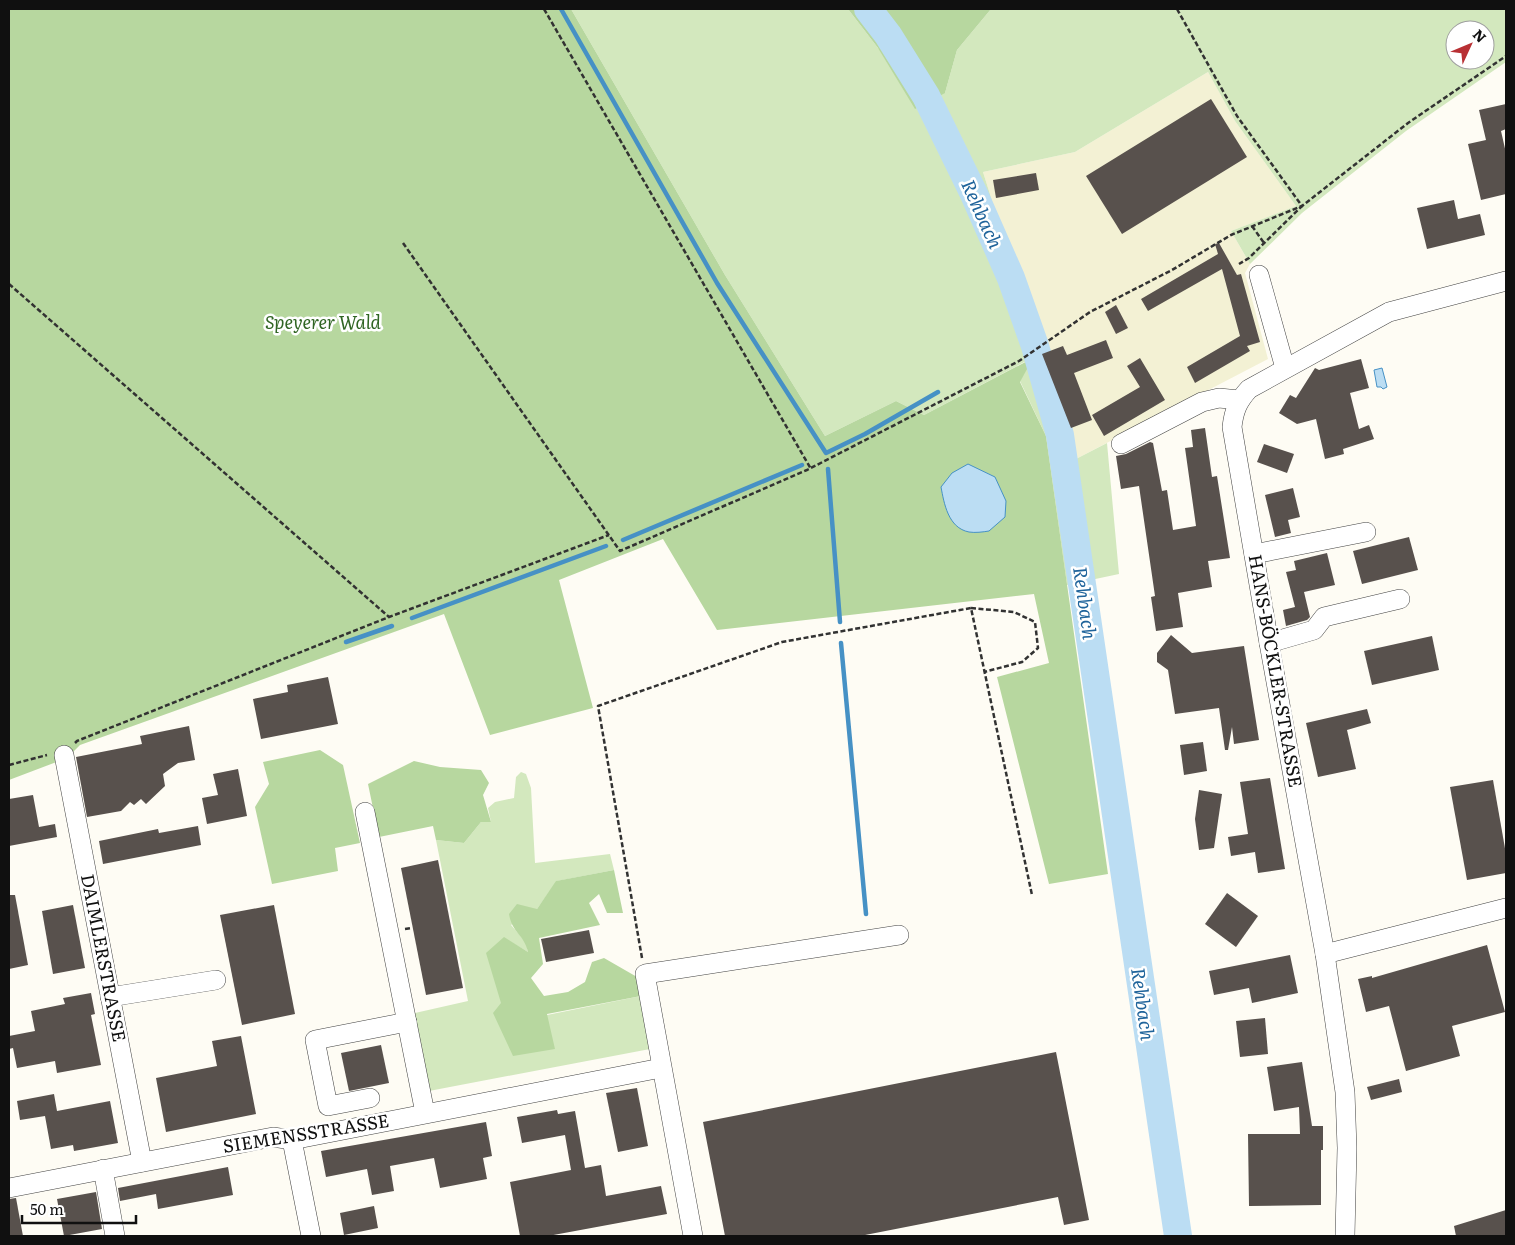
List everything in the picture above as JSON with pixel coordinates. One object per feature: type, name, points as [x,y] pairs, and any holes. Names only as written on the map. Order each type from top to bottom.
[{"type":"street","points":[[1259,275],[1285,368]]},
{"type":"street","points":[[1121,444],[1202,402],[1218,398],[1239,400],[1249,389],[1389,312],[1506,281]]},
{"type":"street","name":"HANS-BÖCKLER-STRASSE","points":[[1239,400],[1233,412],[1232,427],[1325,954],[1345,1092],[1347,1148],[1345,1236]]},
{"type":"street","points":[[1254,554],[1366,532]]},
{"type":"street","points":[[1269,642],[1314,630],[1324,617],[1400,599]]},
{"type":"street","name":"DAIMLERSTRASSE","points":[[64,755],[142,1162]]},
{"type":"street","points":[[365,812],[425,1113]]},
{"type":"street","points":[[1325,954],[1506,908]]},
{"type":"street","points":[[693,1236],[645,974],[899,935]]},
{"type":"street","points":[[110,997],[216,980]]},
{"type":"street","points":[[370,1098],[328,1106],[315,1040],[407,1022]]},
{"type":"street","name":"SIEMENSSTRASSE","points":[[9,1188],[273,1137],[292,1140],[661,1068]]},
{"type":"street","points":[[292,1140],[312,1236]]},
{"type":"street","points":[[103,1169],[115,1236]]},
{"type":"path","points":[[544,9],[811,469]]},
{"type":"path","points":[[1177,9],[1238,116],[1302,206]]},
{"type":"path","points":[[1239,264],[1249,258],[1302,206],[1408,123],[1506,56]]},
{"type":"path","points":[[402,243],[620,551],[811,469],[1033,352],[1090,312],[1172,270],[1231,235],[1302,206]]},
{"type":"path","points":[[1252,226],[1264,243]]},
{"type":"path","points":[[9,284],[389,617]]},
{"type":"path","points":[[9,765],[57,752],[64,755],[77,741],[389,617],[609,535]]},
{"type":"path","points":[[971,608],[1032,895]]},
{"type":"path","points":[[645,974],[598,706],[782,642],[971,608],[1014,612],[1035,622],[1038,648],[1022,662],[984,672]]},
{"type":"shaded area","points":[[1208,72],[1235,121],[1296,206],[1231,231],[1250,264],[1245,273],[1268,359],[1074,460],[983,172],[1075,152]]},
{"type":"green space","name":"Speyerer Wald","points":[[9,9],[571,9],[725,275],[825,436],[896,401],[924,415],[1033,358],[1020,382],[1046,436],[1108,874],[1049,884],[997,677],[1049,663],[1034,594],[717,630],[663,539],[559,580],[593,708],[490,735],[444,614],[80,745],[67,758],[9,780]]},
{"type":"green space","points":[[571,9],[848,9],[878,48],[945,93],[957,50],[991,9],[1506,9],[1506,62],[1495,70],[1495,20],[1445,20],[1445,70],[1494,70],[1406,131],[1302,213],[1250,264],[1231,231],[1296,206],[1235,121],[1208,72],[1075,152],[983,172],[1074,460],[1107,443],[1119,574],[1067,585],[1046,436],[1020,381],[1032,358],[924,415],[896,401],[825,436],[725,275]]},
{"type":"green space","points":[[848,9],[991,9],[957,50],[945,93],[915,109],[878,48]]},
{"type":"green space","points":[[320,750],[343,765],[360,843],[335,848],[338,871],[272,884],[255,807],[269,784],[263,762]]},
{"type":"green space","points":[[414,761],[440,767],[481,770],[489,783],[483,795],[491,822],[481,822],[464,843],[436,840],[433,826],[379,837],[368,784]]},
{"type":"green space","points":[[521,772],[526,774],[531,788],[535,863],[610,854],[614,870],[557,881],[537,909],[511,925],[526,942],[528,952],[504,938],[547,1015],[641,996],[650,1049],[429,1091],[415,1013],[468,1001],[436,840],[464,843],[481,822],[491,822],[488,808],[495,802],[514,798],[516,777]]},
{"type":"green space","points":[[614,870],[623,913],[607,913],[599,894],[589,903],[600,925],[539,938],[543,964],[531,978],[544,996],[568,992],[585,982],[592,962],[604,958],[637,977],[641,996],[547,1014],[555,1049],[513,1056],[493,1013],[501,1003],[486,953],[504,937],[528,952],[509,914],[517,904],[537,909],[556,881]]},
{"type":"water","points":[[1382,368],[1387,387],[1383,389],[1377,387],[1374,370]]},
{"type":"water","points":[[968,464],[995,477],[1006,501],[1005,517],[989,531],[971,532],[962,530],[956,526],[948,514],[941,487],[952,473]]},
{"type":"building","points":[[1211,99],[1247,157],[1122,234],[1086,176]]},
{"type":"building","points":[[1506,104],[1506,129],[1501,131],[1506,153],[1506,194],[1481,200],[1468,144],[1486,140],[1479,110]]},
{"type":"building","points":[[1036,173],[1039,190],[996,198],[993,180]]},
{"type":"building","points":[[1454,200],[1458,219],[1480,214],[1485,235],[1427,249],[1417,208]]},
{"type":"building","points":[[1219,243],[1237,275],[1241,274],[1260,342],[1247,346],[1250,351],[1195,383],[1187,367],[1240,336],[1222,269],[1148,311],[1141,299],[1218,254],[1215,244]]},
{"type":"building","points":[[1116,305],[1128,328],[1116,334],[1105,312]]},
{"type":"building","points":[[1106,340],[1113,358],[1074,373],[1092,420],[1071,428],[1042,354],[1063,346],[1067,355]]},
{"type":"building","points":[[1140,358],[1165,400],[1104,436],[1092,415],[1140,387],[1127,366]]},
{"type":"building","points":[[1361,359],[1369,388],[1350,393],[1359,429],[1369,425],[1374,439],[1343,449],[1344,454],[1325,459],[1316,419],[1297,424],[1279,413],[1290,395],[1296,398],[1315,368],[1319,370]]},
{"type":"building","points":[[1205,428],[1212,477],[1217,476],[1230,558],[1208,561],[1212,587],[1178,593],[1183,627],[1156,631],[1151,597],[1155,596],[1139,486],[1121,489],[1116,456],[1126,454],[1150,442],[1153,443],[1162,491],[1167,490],[1173,530],[1196,526],[1185,448],[1193,447],[1191,430]]},
{"type":"building","points":[[1264,444],[1294,454],[1287,473],[1257,462]]},
{"type":"building","points":[[1293,488],[1300,517],[1288,520],[1291,533],[1275,537],[1265,495]]},
{"type":"building","points":[[1409,537],[1418,570],[1362,584],[1353,551]]},
{"type":"building","points":[[1327,553],[1335,585],[1304,592],[1310,617],[1307,620],[1286,626],[1283,610],[1295,607],[1286,572],[1296,570],[1294,561]]},
{"type":"building","points":[[1171,635],[1192,653],[1244,646],[1259,740],[1234,744],[1232,727],[1228,750],[1225,750],[1219,708],[1175,714],[1168,670],[1157,662],[1157,653]]},
{"type":"building","points":[[1432,636],[1439,670],[1372,685],[1364,651]]},
{"type":"building","points":[[328,677],[338,724],[261,739],[253,699],[288,692],[287,685]]},
{"type":"building","points":[[1367,709],[1371,723],[1347,730],[1356,769],[1318,777],[1306,723]]},
{"type":"building","points":[[189,726],[195,760],[178,763],[163,774],[165,786],[146,804],[141,799],[134,805],[130,802],[121,811],[87,817],[76,757],[142,744],[140,736]]},
{"type":"building","points":[[1203,742],[1207,771],[1184,775],[1180,745]]},
{"type":"building","points":[[238,769],[247,816],[207,824],[202,798],[218,795],[213,774]]},
{"type":"building","points":[[1270,778],[1285,869],[1258,873],[1255,852],[1231,856],[1228,837],[1248,834],[1240,782]]},
{"type":"building","points":[[1493,780],[1506,854],[1506,873],[1467,880],[1450,787]]},
{"type":"building","points":[[1199,790],[1222,794],[1214,848],[1199,850],[1195,819]]},
{"type":"building","points":[[33,795],[39,827],[55,824],[57,837],[9,846],[9,799]]},
{"type":"building","points":[[198,826],[201,845],[103,864],[99,841],[158,829],[159,833]]},
{"type":"building","points":[[438,860],[463,988],[426,995],[401,868]]},
{"type":"building","points":[[1227,893],[1258,916],[1236,947],[1205,924]]},
{"type":"building","points":[[9,895],[15,895],[28,965],[9,969]]},
{"type":"building","points":[[73,905],[85,968],[53,974],[42,911]]},
{"type":"building","points":[[274,905],[295,1014],[242,1025],[220,915]]},
{"type":"building","points":[[589,930],[594,953],[546,962],[541,939]]},
{"type":"building","points":[[1487,945],[1505,1012],[1452,1026],[1460,1056],[1406,1071],[1389,1006],[1366,1012],[1358,979],[1372,976],[1372,978]]},
{"type":"building","points":[[1290,955],[1298,993],[1252,1003],[1249,988],[1214,995],[1209,971]]},
{"type":"building","points":[[91,993],[95,1014],[91,1015],[101,1065],[57,1073],[55,1061],[17,1068],[13,1048],[9,1049],[9,1036],[35,1031],[31,1011],[65,1004],[63,998]]},
{"type":"building","points":[[1265,1018],[1268,1054],[1240,1057],[1236,1021]]},
{"type":"building","points":[[241,1036],[256,1114],[166,1132],[156,1078],[217,1066],[212,1041]]},
{"type":"building","points":[[381,1045],[389,1083],[349,1091],[341,1053]]},
{"type":"building","points":[[1056,1052],[1089,1220],[1064,1225],[1058,1197],[860,1236],[725,1236],[703,1122]]},
{"type":"building","points":[[1302,1062],[1312,1126],[1323,1126],[1321,1205],[1249,1206],[1248,1134],[1300,1134],[1299,1107],[1274,1111],[1267,1067]]},
{"type":"building","points":[[1399,1079],[1402,1092],[1371,1100],[1367,1087]]},
{"type":"building","points":[[637,1088],[648,1146],[618,1152],[606,1093]]},
{"type":"building","points":[[54,1094],[57,1111],[110,1101],[118,1143],[74,1151],[73,1145],[51,1149],[45,1116],[20,1120],[17,1101]]},
{"type":"building","points":[[557,1110],[558,1114],[575,1111],[585,1168],[601,1165],[606,1196],[661,1186],[667,1214],[548,1236],[520,1236],[510,1182],[571,1170],[565,1135],[522,1143],[517,1117]]},
{"type":"building","points":[[486,1122],[492,1156],[483,1158],[487,1179],[440,1188],[434,1158],[390,1166],[394,1191],[372,1195],[367,1169],[326,1177],[321,1151]]},
{"type":"building","points":[[228,1167],[233,1195],[158,1209],[156,1194],[120,1201],[118,1188]]},
{"type":"building","points":[[96,1192],[102,1229],[64,1236],[57,1199]]},
{"type":"building","points":[[16,1198],[23,1236],[9,1236],[9,1199]]},
{"type":"building","points":[[374,1206],[378,1228],[344,1235],[340,1213]]},
{"type":"building","points":[[1506,1210],[1506,1236],[1456,1236],[1454,1226]]},
{"type":"waterway","points":[[561,9],[717,283],[826,453],[865,434],[938,392]]},
{"type":"waterway","name":"Rehbach","points":[[868,9],[888,35],[926,96],[974,194],[1011,278],[1035,346],[1060,435],[1178,1236]]},
{"type":"waterway","points":[[623,540],[802,465]]},
{"type":"waterway","points":[[828,469],[840,622]]},
{"type":"waterway","points":[[412,618],[606,546]]},
{"type":"waterway","points":[[346,642],[392,626]]},
{"type":"waterway","points":[[841,643],[866,914]]}]
